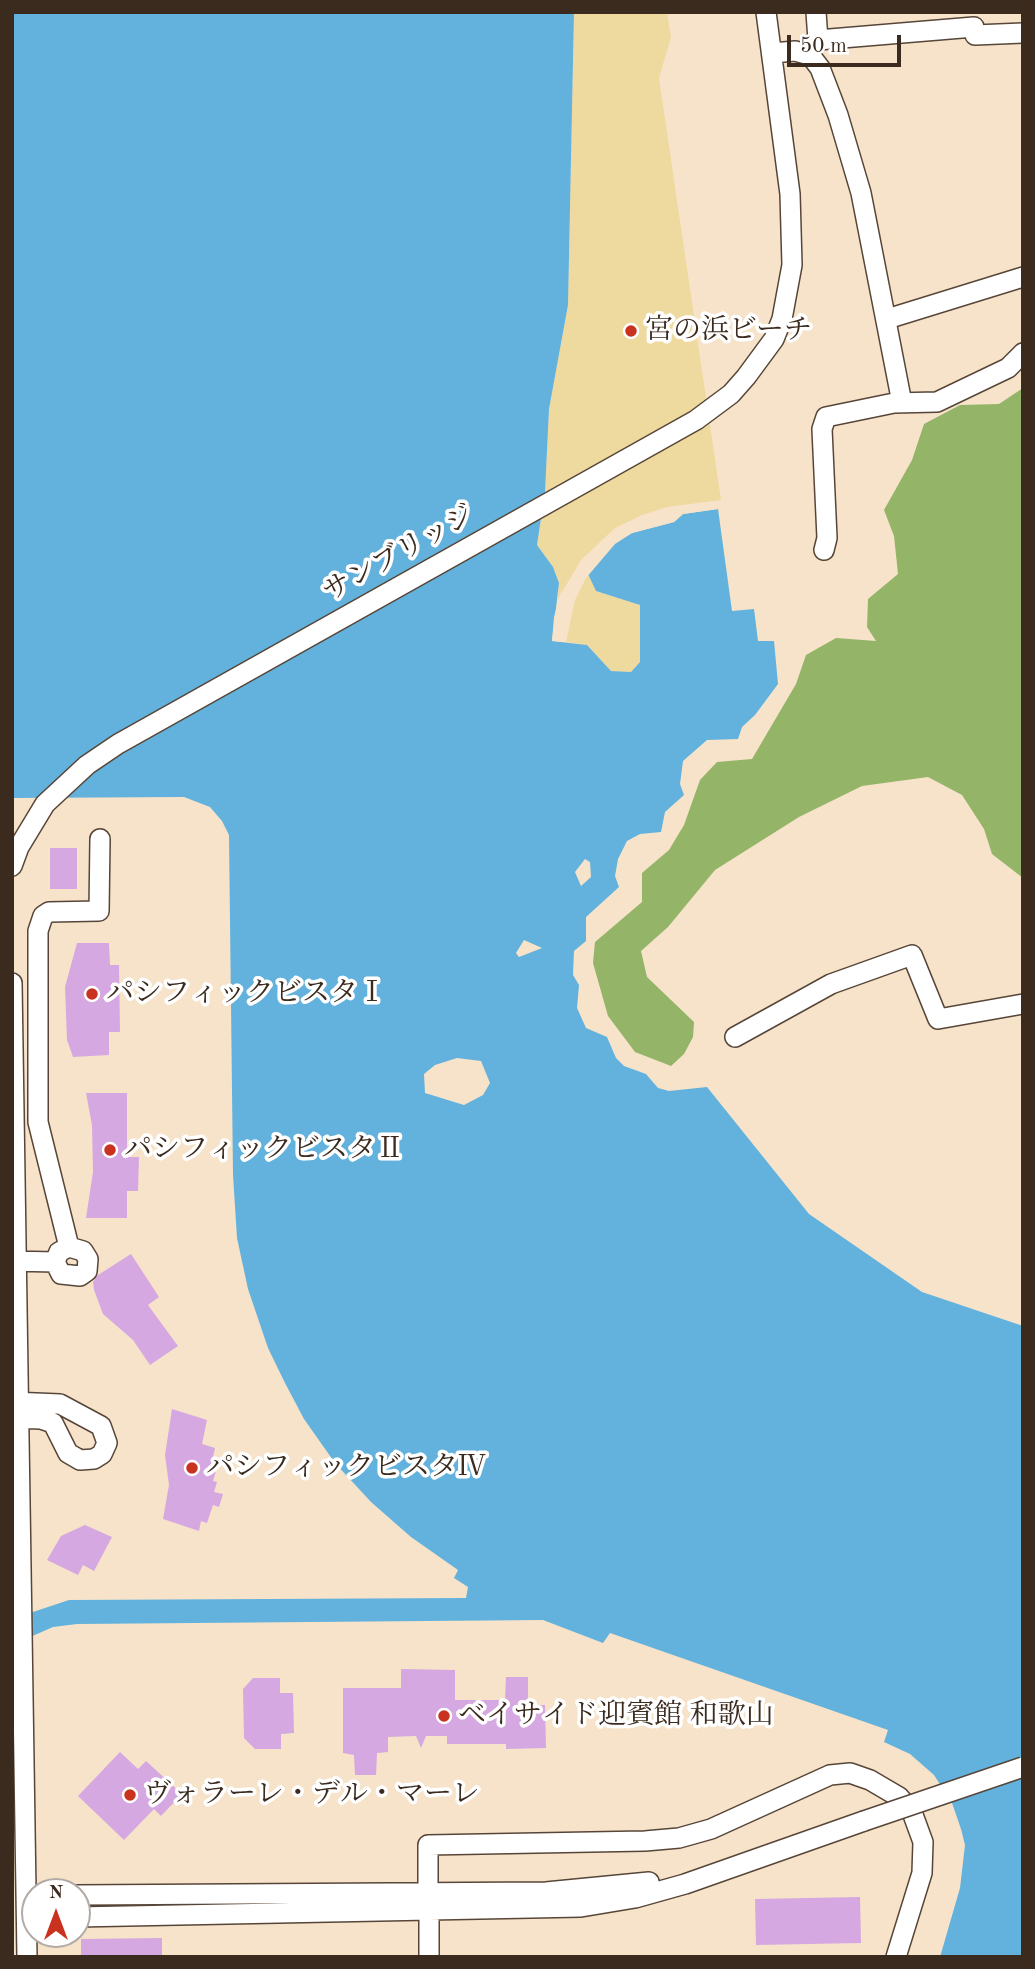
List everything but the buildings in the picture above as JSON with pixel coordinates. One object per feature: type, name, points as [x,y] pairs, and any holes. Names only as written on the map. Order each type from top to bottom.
[{"type":"street","name":"サンブリッジ","points":[[19,847],[45,804],[65,782],[118,744],[717,406],[762,359],[774,338],[788,296],[792,219],[766,12]]},
{"type":"street","points":[[816,12],[814,47],[852,155],[902,403]]},
{"type":"street","points":[[772,53],[964,20],[974,27],[975,35],[1023,33]]},
{"type":"street","points":[[887,319],[1023,277]]},
{"type":"street","points":[[824,550],[827,538],[823,422],[831,414],[902,403],[937,402],[1008,368],[1023,353]]},
{"type":"street","points":[[69,1247],[38,1122],[38,932],[43,916],[49,912],[99,911],[100,839]]},
{"type":"street","points":[[12,866],[19,847]]},
{"type":"street","points":[[12,881],[19,847]]},
{"type":"street","points":[[735,1037],[831,984],[912,955],[938,1019],[1023,1004]]},
{"type":"street","points":[[12,983],[25,1878]]},
{"type":"street","points":[[69,1247],[79,1249],[86,1255],[88,1267],[84,1274],[75,1278],[65,1276],[54,1262],[59,1252],[69,1247]]},
{"type":"street","points":[[15,1261],[54,1262]]},
{"type":"street","points":[[91,1916],[428,1903],[617,1887],[665,1879],[767,1854],[1023,1767]]},
{"type":"street","points":[[429,1957],[428,1845],[679,1838],[711,1829],[830,1775],[850,1773],[870,1780],[899,1797],[912,1812],[923,1842],[922,1873],[896,1957]]},
{"type":"street","points":[[91,1895],[428,1903]]},
{"type":"green space","points":[[1023,388],[1023,878],[992,854],[984,829],[962,795],[928,777],[862,786],[799,817],[715,870],[668,927],[641,951],[647,977],[694,1022],[693,1037],[684,1054],[671,1066],[635,1052],[608,1016],[593,963],[595,942],[642,902],[642,873],[669,850],[684,825],[700,780],[717,762],[752,759],[796,684],[806,655],[836,638],[876,641],[867,627],[868,599],[898,574],[894,536],[884,510],[912,460],[924,424],[960,405],[999,404]]},
{"type":"sand","name":"宮の浜ビーチ","points":[[574,12],[667,12],[671,37],[659,78],[721,500],[667,507],[615,528],[581,560],[558,599],[559,583],[553,567],[537,545],[545,492],[549,409],[568,305]]},
{"type":"sand","points":[[588,574],[596,591],[640,605],[640,662],[631,672],[611,671],[587,645],[566,642],[575,600]]},
{"type":"water","points":[[12,12],[574,12],[568,305],[549,409],[545,492],[537,545],[553,567],[559,583],[552,641],[587,645],[611,671],[631,672],[640,662],[640,605],[596,591],[588,574],[615,543],[632,533],[674,522],[683,514],[718,509],[732,611],[754,609],[758,641],[774,641],[778,684],[755,715],[742,727],[738,739],[707,740],[683,761],[680,784],[684,795],[665,812],[661,832],[640,834],[627,841],[618,859],[615,876],[619,887],[586,917],[586,941],[574,951],[573,975],[579,985],[577,1008],[586,1028],[607,1037],[616,1058],[624,1066],[646,1074],[658,1088],[669,1091],[707,1087],[809,1214],[922,1292],[1023,1326],[1023,1957],[940,1957],[960,1888],[965,1845],[952,1803],[934,1775],[910,1754],[884,1742],[888,1730],[610,1633],[603,1643],[543,1620],[77,1624],[53,1627],[12,1645],[12,1619],[69,1600],[466,1598],[468,1587],[454,1578],[458,1570],[411,1537],[371,1502],[335,1463],[304,1419],[285,1383],[268,1348],[248,1289],[237,1238],[233,1175],[229,835],[222,821],[210,807],[184,797],[12,798]],"holes":[[[585,859],[590,862],[591,877],[581,886],[575,872]],[[524,940],[542,948],[519,957],[516,953]],[[457,1058],[481,1061],[490,1083],[483,1095],[464,1105],[425,1093],[424,1074],[435,1065]]]},
{"type":"pier","points":[[717,506],[718,509],[683,514],[674,522],[632,533],[615,544],[586,578],[585,572],[598,556],[631,530],[672,518],[682,511]]},
{"type":"pier","points":[[562,588],[556,638],[566,638],[566,642],[552,641],[554,617]]},
{"type":"place","name":"宮の浜ビーチ","points":[[631,331]]},
{"type":"place","name":"パシフィックビスタⅠ","points":[[92,994]]},
{"type":"place","name":"パシフィックビスタⅡ","points":[[110,1150]]},
{"type":"place","name":"パシフィックビスタⅣ","points":[[192,1468]]},
{"type":"place","name":"ベイサイド迎賓館 和歌山","points":[[444,1716]]},
{"type":"place","name":"ヴォラーレ・デル・マーレ","points":[[130,1795]]}]
